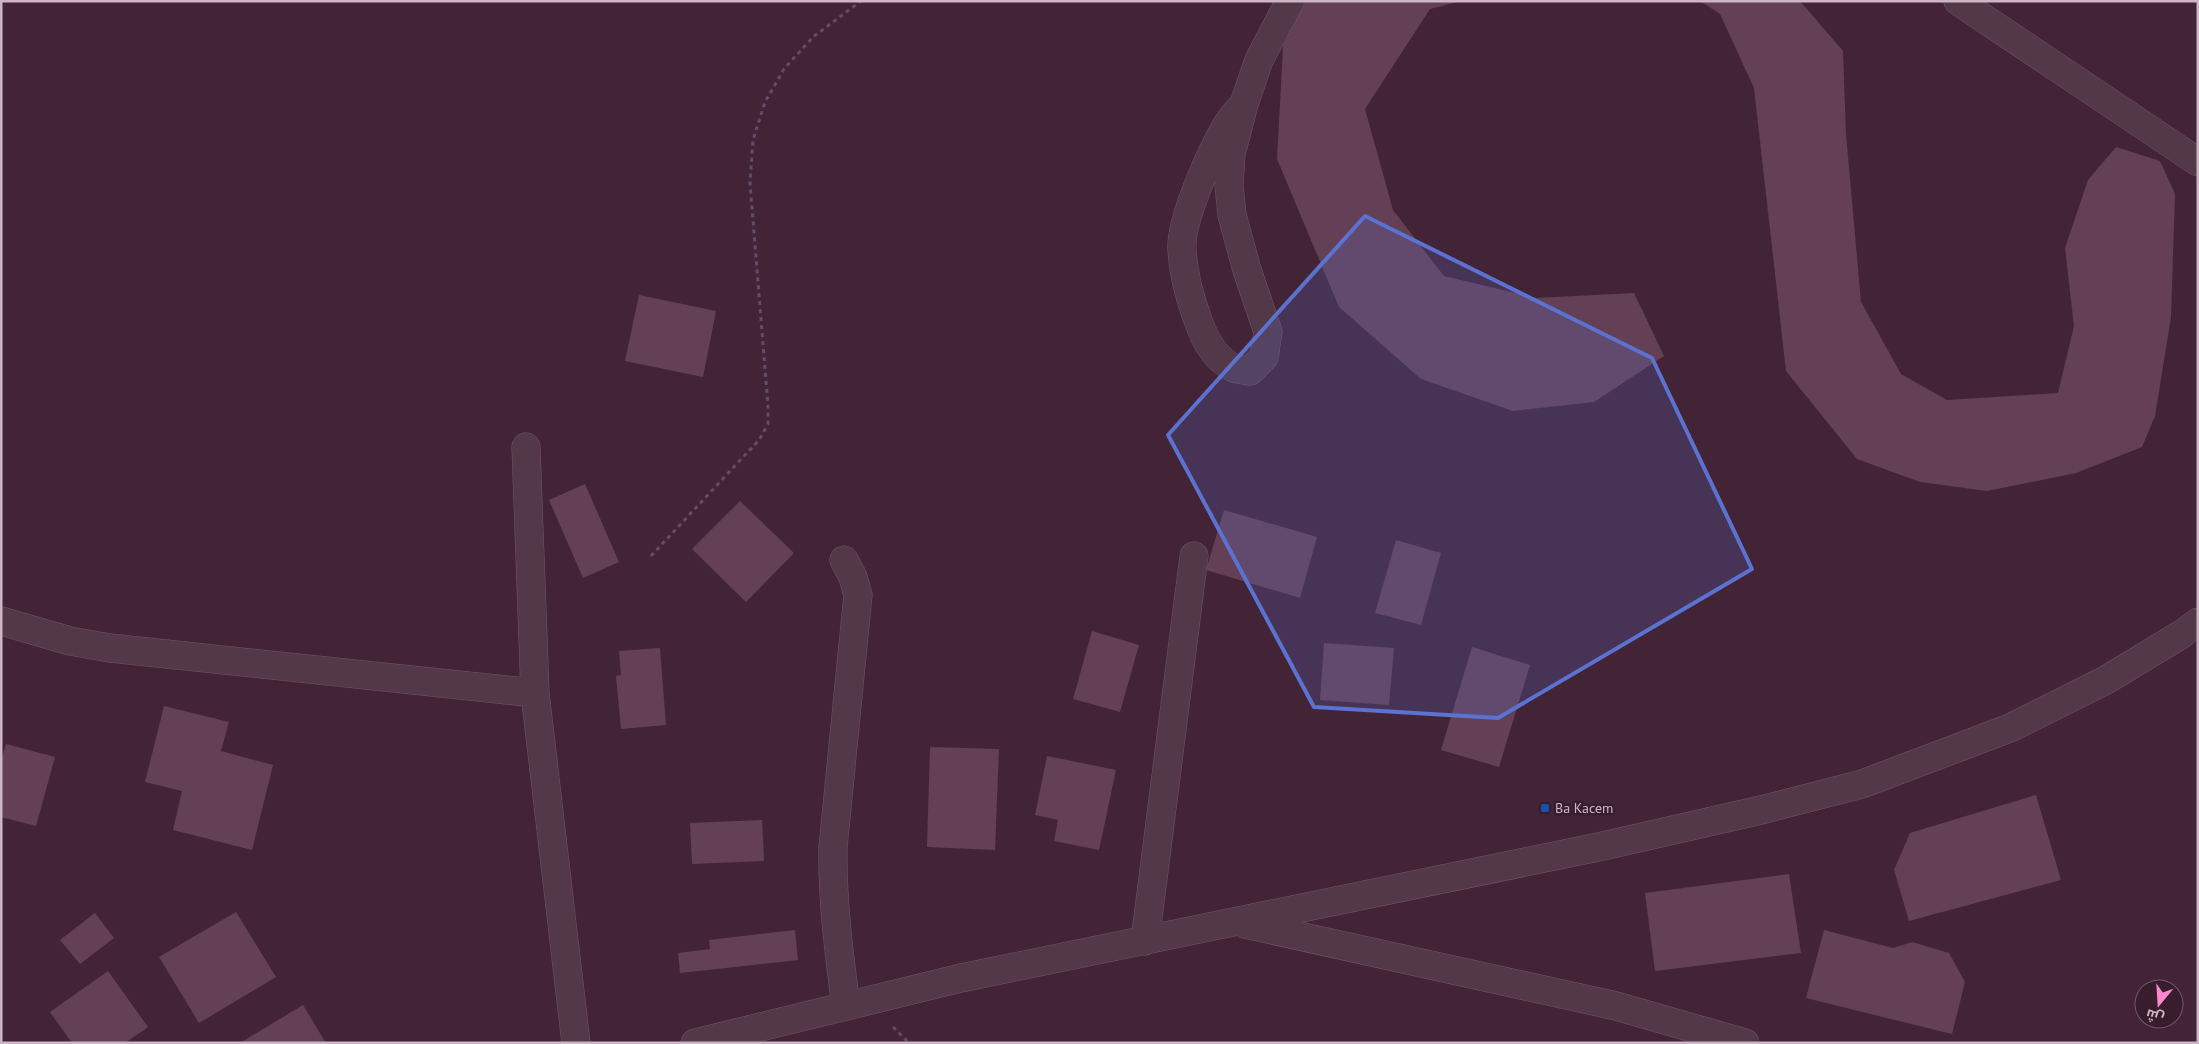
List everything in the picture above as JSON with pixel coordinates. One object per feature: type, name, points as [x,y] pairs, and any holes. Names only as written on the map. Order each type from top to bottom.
[{"type":"street","points":[[1244,104],[1228,123],[1216,144],[1188,217],[1182,247],[1185,278],[1205,340],[1218,356],[1233,368],[1250,370],[1264,356],[1268,332],[1247,270],[1232,216],[1229,185],[1231,154],[1244,104],[1259,60],[1290,1]]},
{"type":"street","points":[[1958,1],[2198,162]]},
{"type":"street","points":[[526,447],[535,693],[576,1043]]},
{"type":"street","points":[[1145,941],[1194,556]]},
{"type":"street","points":[[844,560],[853,577],[858,596],[832,872],[837,936],[846,1006]]},
{"type":"street","points":[[1,620],[70,641],[110,648],[535,693]]},
{"type":"street","points":[[695,1043],[961,978],[1603,846],[1761,810],[1862,784],[2010,728],[2106,680],[2182,634],[2198,622]]},
{"type":"street","points":[[1237,922],[1616,1006],[1745,1043]]},
{"type":"path","points":[[652,556],[759,440],[768,424],[767,384],[750,183],[753,140],[765,102],[784,69],[812,37],[861,1]]},
{"type":"highlighted area","points":[[1365,216],[1652,358],[1752,569],[1498,718],[1314,707],[1168,435]]},
{"type":"building","points":[[1305,1],[1461,1],[1430,9],[1365,109],[1393,210],[1444,276],[1536,298],[1634,293],[1664,356],[1594,402],[1513,411],[1421,379],[1339,307],[1277,159],[1284,29]]},
{"type":"building","points":[[1700,1],[1800,1],[1843,51],[1846,134],[1861,302],[1901,374],[1947,400],[2058,393],[2074,326],[2065,248],[2088,180],[2116,147],[2160,161],[2175,194],[2171,317],[2155,416],[2142,447],[2076,473],[1987,491],[1920,482],[1857,459],[1786,371],[1754,88],[1720,14]]},
{"type":"building","points":[[639,295],[716,311],[703,377],[625,361]]},
{"type":"building","points":[[585,484],[619,562],[583,578],[549,500]]},
{"type":"building","points":[[740,501],[794,553],[746,602],[692,549]]},
{"type":"building","points":[[1224,510],[1317,537],[1300,598],[1206,570]]},
{"type":"building","points":[[1396,540],[1441,553],[1421,625],[1375,613]]},
{"type":"building","points":[[1092,631],[1139,645],[1120,712],[1073,699]]},
{"type":"building","points":[[1324,643],[1394,648],[1389,705],[1320,700]]},
{"type":"building","points":[[1472,647],[1530,665],[1499,767],[1441,750]]},
{"type":"building","points":[[660,648],[666,725],[621,729],[616,676],[621,675],[619,651]]},
{"type":"building","points":[[164,706],[229,722],[221,751],[273,765],[252,850],[173,830],[182,791],[145,782]]},
{"type":"building","points":[[6,744],[55,757],[36,826],[1,817],[1,761]]},
{"type":"building","points":[[930,747],[999,749],[995,850],[927,847]]},
{"type":"building","points":[[1047,756],[1116,770],[1099,850],[1054,841],[1058,820],[1035,815]]},
{"type":"building","points":[[2036,795],[2061,880],[1909,921],[1894,870],[1910,833]]},
{"type":"building","points":[[762,820],[764,861],[692,864],[690,823]]},
{"type":"building","points":[[1789,874],[1801,953],[1655,971],[1645,893]]},
{"type":"building","points":[[236,912],[276,977],[199,1023],[159,957]]},
{"type":"building","points":[[95,913],[114,938],[80,964],[60,940]]},
{"type":"building","points":[[795,930],[798,960],[680,973],[678,953],[710,949],[709,940]]},
{"type":"building","points":[[1824,930],[1893,948],[1912,942],[1949,953],[1965,982],[1952,1034],[1806,998]]},
{"type":"building","points":[[108,971],[148,1027],[125,1043],[72,1043],[50,1012]]},
{"type":"building","points":[[303,1005],[326,1043],[240,1043]]},
{"type":"place","name":"Ba Kacem","points":[[1545,808]]}]
